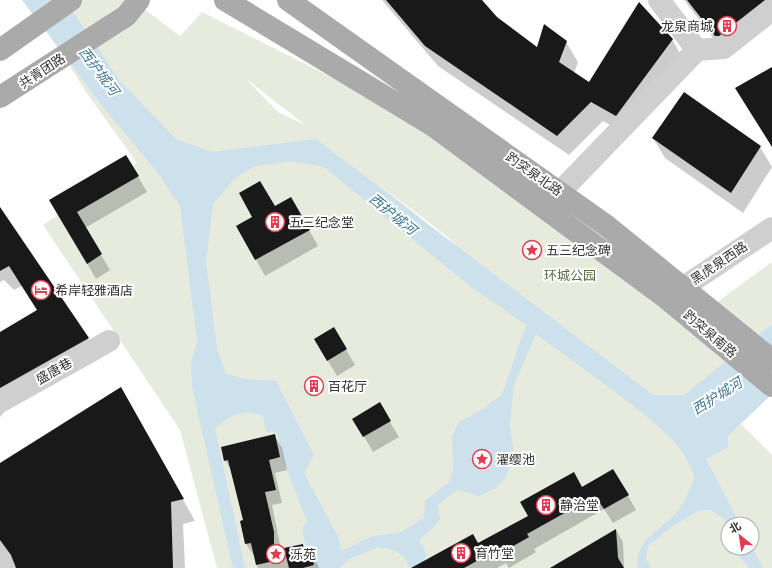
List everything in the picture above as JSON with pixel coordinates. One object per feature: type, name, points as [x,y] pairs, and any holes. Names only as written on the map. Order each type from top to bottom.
[{"type":"main road","points":[[5,46],[71,0]]},
{"type":"main road","name":"共青团路","points":[[0,97],[116,23],[126,16],[139,0]]},
{"type":"main road","name":"趵突泉北路","points":[[225,0],[432,125],[675,292]]},
{"type":"main road","name":"趵突泉北路","points":[[288,0],[607,226],[675,292]]},
{"type":"main road","name":"趵突泉南路","points":[[675,292],[698,312],[772,386]]},
{"type":"main road","points":[[698,312],[772,360]]},
{"type":"street","points":[[659,0],[697,50]]},
{"type":"street","points":[[560,192],[697,50],[724,48],[772,10]]},
{"type":"street","name":"黑虎泉西路","points":[[675,292],[772,228]]},
{"type":"street","name":"盛唐巷","points":[[0,402],[109,341]]},
{"type":"street","points":[[0,561],[4,568]]},
{"type":"green space","name":"环城公园","points":[[28,0],[132,0],[180,36],[202,12],[560,192],[701,314],[772,262],[772,388],[737,420],[772,455],[772,568],[217,568],[180,430],[43,225],[137,163],[88,95]],"holes":[[[245,78],[303,123],[278,112]],[[379,184],[444,234],[534,319],[531,320],[416,214]]]},
{"type":"water","name":"西护城河","points":[[22,0],[65,0],[120,81],[176,139],[212,152],[316,139],[653,395],[684,395],[772,324],[772,394],[728,436],[728,447],[706,459],[736,516],[720,516],[711,510],[700,510],[674,525],[648,546],[646,559],[651,568],[638,568],[638,558],[644,543],[676,513],[682,505],[695,477],[693,472],[677,445],[654,422],[536,334],[514,384],[510,425],[514,456],[505,478],[496,488],[479,496],[457,490],[438,505],[440,519],[433,528],[419,540],[427,555],[421,566],[422,568],[411,568],[404,557],[394,550],[378,547],[347,560],[340,568],[313,568],[316,567],[312,549],[306,548],[302,528],[307,521],[283,460],[277,433],[266,432],[263,416],[249,413],[237,414],[215,428],[245,568],[233,568],[192,387],[191,363],[197,342],[180,206],[157,172],[104,108]],"holes":[[[291,161],[324,167],[470,286],[526,325],[502,395],[485,408],[459,422],[452,436],[453,471],[448,483],[425,501],[424,518],[399,533],[373,536],[341,551],[339,538],[304,473],[314,455],[276,381],[245,379],[226,374],[217,348],[206,261],[213,204],[233,180],[253,167]]]},
{"type":"water","points":[[739,556],[757,556],[763,568],[749,568]]},
{"type":"building","points":[[386,0],[482,0],[497,17],[537,47],[544,24],[567,41],[559,62],[589,82],[639,2],[673,39],[616,116],[591,102],[557,136],[425,46]]},
{"type":"building","name":"龙泉商城","points":[[687,0],[765,0],[719,36],[715,36]]},
{"type":"building","points":[[772,67],[772,147],[735,88]]},
{"type":"building","points":[[684,92],[761,146],[731,193],[652,138]]},
{"type":"building","points":[[126,155],[139,176],[77,212],[102,254],[87,264],[49,200]]},
{"type":"building","name":"五三纪念堂","points":[[260,181],[275,206],[291,197],[310,230],[255,260],[236,226],[252,217],[239,193]]},
{"type":"building","name":"希岸轻雅酒店","points":[[0,207],[89,338],[0,388],[0,332],[37,310],[9,266],[0,271]]},
{"type":"building","points":[[334,327],[347,349],[327,361],[314,339]]},
{"type":"building","points":[[121,387],[184,499],[171,502],[173,568],[16,568],[11,555],[0,540],[0,463]]},
{"type":"building","points":[[380,402],[391,421],[363,437],[352,419]]},
{"type":"building","points":[[275,434],[280,457],[269,460],[276,490],[265,492],[274,532],[274,561],[256,565],[251,543],[245,544],[240,521],[243,520],[228,460],[224,461],[221,447]]},
{"type":"building","points":[[613,469],[629,495],[604,509],[595,496],[527,534],[529,537],[499,554],[497,550],[464,568],[411,568],[473,534],[478,543],[528,516],[520,502],[574,472],[582,487]]},
{"type":"building","points":[[616,529],[618,558],[624,568],[550,568]]},
{"type":"building","points":[[303,544],[304,552],[311,550],[314,565],[303,568],[289,568],[284,548]]},
{"type":"place","name":"龙泉商城","points":[[727,26]]},
{"type":"place","name":"五三纪念堂","points":[[275,222]]},
{"type":"place","name":"五三纪念碑","points":[[532,250]]},
{"type":"place","name":"希岸轻雅酒店","points":[[41,290]]},
{"type":"place","name":"百花厅","points":[[314,386]]},
{"type":"place","name":"濯缨池","points":[[482,459]]},
{"type":"place","name":"静治堂","points":[[546,505]]},
{"type":"place","name":"育竹堂","points":[[461,553]]},
{"type":"place","name":"泺苑","points":[[276,554]]}]
